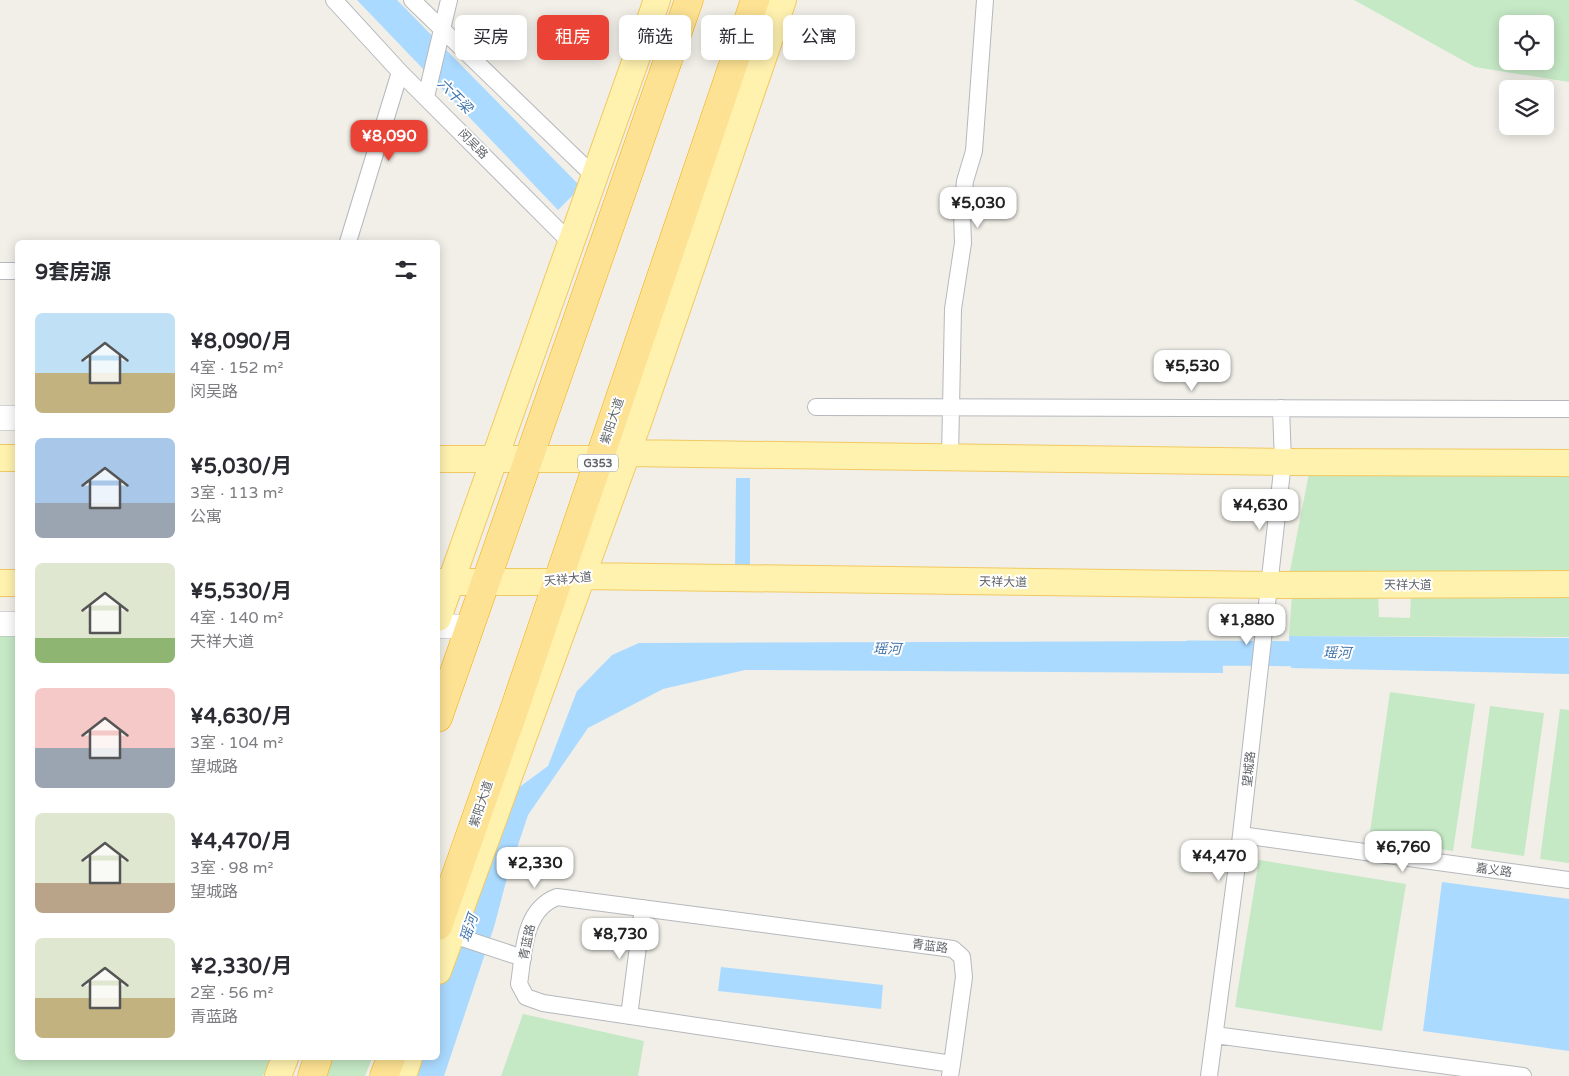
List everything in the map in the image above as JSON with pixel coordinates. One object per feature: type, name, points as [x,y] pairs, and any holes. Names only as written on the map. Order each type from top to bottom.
[{"type":"highway","points":[[440,712],[468,627],[689,0]]},
{"type":"highway","name":"紫阳大道","points":[[442,930],[570,579],[599,459],[755,0]]},
{"type":"highway","points":[[312,1076],[317,1060]]},
{"type":"highway","points":[[384,1076],[390,1060]]},
{"type":"main road","points":[[440,606],[444,582],[494,459],[657,0]]},
{"type":"main road","points":[[570,579],[627,453],[783,0]]},
{"type":"main road","points":[[0,418],[15,418]]},
{"type":"main road","points":[[443,464],[494,459],[599,459],[627,453],[1283,462],[1569,463]]},
{"type":"main road","points":[[0,458],[15,458]]},
{"type":"main road","name":"天祥大道","points":[[444,582],[570,579],[1268,594],[1569,584]]},
{"type":"main road","points":[[0,583],[15,583]]},
{"type":"main road","points":[[0,624],[15,624]]},
{"type":"main road","points":[[440,626],[468,627]]},
{"type":"main road","points":[[440,951],[442,930]]},
{"type":"main road","points":[[278,1076],[284,1060]]},
{"type":"main road","points":[[403,1076],[408,1060]]},
{"type":"street","name":"闵吴路","points":[[334,0],[400,72],[571,243]]},
{"type":"street","points":[[412,0],[594,177]]},
{"type":"street","points":[[426,97],[449,0]]},
{"type":"street","points":[[950,458],[952,309],[962,243],[965,181],[974,151],[985,0]]},
{"type":"street","points":[[349,240],[400,72]]},
{"type":"street","points":[[0,272],[15,272]]},
{"type":"street","points":[[816,407],[1569,409]]},
{"type":"street","name":"望城路","points":[[1209,1076],[1242,835],[1283,462],[1281,408]]},
{"type":"street","name":"嘉义路","points":[[1242,835],[1569,880]]},
{"type":"street","name":"青蓝路","points":[[557,897],[643,908],[953,949],[962,957],[964,977],[951,1070],[543,1003],[526,997],[519,984],[523,958],[530,922],[544,902],[557,897]]},
{"type":"street","points":[[629,1016],[643,908]]},
{"type":"street","points":[[442,930],[496,951],[523,958]]},
{"type":"street","points":[[1215,1035],[1523,1076]]},
{"type":"green space","points":[[1354,0],[1569,0],[1569,82],[1475,67]]},
{"type":"green space","points":[[1309,473],[1569,473],[1569,577],[1289,576]]},
{"type":"green space","points":[[1378,593],[1379,617],[1410,618],[1411,594],[1569,595],[1569,637],[1289,636],[1292,595]]},
{"type":"green space","points":[[0,630],[15,631],[15,1060],[269,1060],[263,1076],[0,1076]]},
{"type":"green space","points":[[1390,692],[1475,704],[1453,851],[1369,839]]},
{"type":"green space","points":[[1490,706],[1544,713],[1524,856],[1471,848]]},
{"type":"green space","points":[[1560,709],[1569,710],[1569,863],[1540,859]]},
{"type":"green space","points":[[1259,860],[1406,884],[1382,1031],[1235,1007]]},
{"type":"green space","points":[[523,1014],[644,1041],[638,1076],[501,1076]]},
{"type":"green space","points":[[326,1060],[371,1060],[365,1076],[320,1076]]},
{"type":"water","name":"六干梁","points":[[357,0],[397,0],[581,187],[558,210]]},
{"type":"water","points":[[736,478],[750,478],[750,573],[735,573]]},
{"type":"water","points":[[1289,636],[1569,638],[1569,674],[1291,668]]},
{"type":"water","points":[[1222,641],[1223,673],[745,670],[663,689],[588,728],[528,815],[507,878],[494,927],[444,1076],[408,1076],[413,1060],[440,1060],[440,986],[506,797],[548,766],[577,691],[612,655],[639,643]]},
{"type":"water","points":[[1442,882],[1569,899],[1569,1051],[1423,1031]]},
{"type":"water","points":[[721,967],[883,985],[881,1009],[718,991]]},
{"type":"waterway","name":"瑶河","points":[[1189,653],[1324,654]]}]
